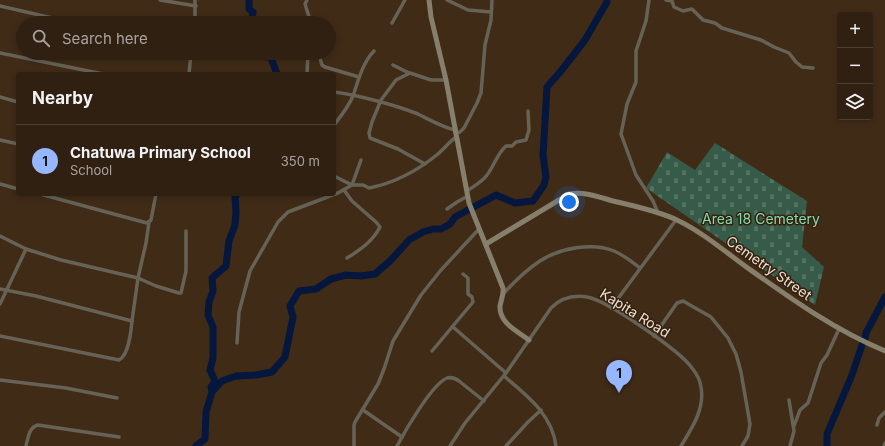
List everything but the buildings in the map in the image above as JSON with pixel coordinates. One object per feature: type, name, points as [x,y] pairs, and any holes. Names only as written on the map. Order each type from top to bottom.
[{"type":"street","points":[[160,0],[196,6]]},
{"type":"street","points":[[195,0],[195,16]]},
{"type":"street","points":[[306,0],[309,16]]},
{"type":"street","points":[[392,23],[406,0]]},
{"type":"street","points":[[429,0],[433,25],[446,80],[469,203],[503,288],[504,293],[500,309],[503,320],[509,326],[530,340]]},
{"type":"street","points":[[447,0],[468,10],[491,12]]},
{"type":"street","points":[[336,177],[352,185],[363,185],[369,188],[382,185],[409,174],[425,164],[439,153],[455,133],[460,132],[464,128],[480,97],[485,41],[489,29],[492,0]]},
{"type":"street","points":[[649,0],[646,21],[636,51],[636,82],[627,104],[621,134],[636,175],[653,201],[659,214]]},
{"type":"street","points":[[666,0],[672,1],[674,7],[683,11],[692,9],[703,20],[715,23],[722,28],[770,44],[789,53],[802,67],[813,68]]},
{"type":"street","points":[[0,6],[44,16]]},
{"type":"street","points":[[336,122],[348,106],[359,77],[374,50]]},
{"type":"street","points":[[0,53],[16,56]]},
{"type":"street","points":[[34,60],[93,72]]},
{"type":"street","points":[[189,72],[190,60]]},
{"type":"street","points":[[307,72],[308,60]]},
{"type":"street","points":[[321,60],[322,65],[325,67],[359,77]]},
{"type":"street","points":[[394,65],[410,73],[430,80],[446,80]]},
{"type":"street","points":[[410,73],[396,80],[380,103],[369,133],[370,138],[398,149],[425,164]]},
{"type":"street","points":[[336,92],[418,114],[455,133]]},
{"type":"street","points":[[0,97],[16,101]]},
{"type":"street","points":[[447,209],[487,175],[495,160],[506,146],[512,146],[516,142],[526,140],[530,130],[528,111]]},
{"type":"street","points":[[0,140],[16,144]]},
{"type":"street","points":[[336,194],[352,185],[361,160]]},
{"type":"street","points":[[0,184],[16,188]]},
{"type":"street","points":[[344,190],[352,200],[380,227],[372,239],[362,249],[347,258]]},
{"type":"street","name":"Cemetry Street","points":[[486,244],[564,196],[574,193],[585,194],[659,214],[676,220],[695,230],[797,303],[839,329],[885,352]]},
{"type":"street","points":[[48,196],[149,222]]},
{"type":"street","points":[[0,336],[119,360],[125,356],[130,338],[138,278],[145,252],[149,222],[156,196]]},
{"type":"street","points":[[237,343],[239,312],[250,271],[278,222],[288,212],[330,196]]},
{"type":"street","points":[[611,308],[676,220]]},
{"type":"street","points":[[354,446],[354,425],[382,374],[393,341],[421,295],[441,270],[479,229]]},
{"type":"street","points":[[0,236],[26,249],[61,260],[138,278],[156,286],[181,293],[186,271],[186,231]]},
{"type":"street","points":[[504,293],[527,270],[542,260],[560,252],[583,247],[613,250],[640,268]]},
{"type":"street","points":[[0,304],[26,249]]},
{"type":"street","points":[[432,351],[472,302],[472,297],[468,294],[468,278],[464,274]]},
{"type":"street","points":[[0,289],[36,296],[132,321]]},
{"type":"street","name":"Kapita Road","points":[[450,446],[465,423],[505,375],[551,308],[563,300],[576,296],[589,297],[599,300],[654,336],[681,356],[692,367],[699,380],[702,396],[700,410],[681,446]]},
{"type":"street","points":[[654,336],[677,303],[681,301],[711,317],[722,330],[732,345],[739,363],[749,416],[750,431],[742,446]]},
{"type":"street","points":[[453,327],[541,410],[553,433],[556,446]]},
{"type":"street","points":[[794,426],[800,410],[808,403],[821,363],[827,355],[839,329]]},
{"type":"street","points":[[397,446],[428,397],[446,379],[454,378],[459,380],[484,401]]},
{"type":"street","points":[[0,380],[66,388],[117,398]]},
{"type":"street","points":[[790,400],[794,426],[794,436],[790,446]]},
{"type":"street","points":[[363,410],[402,437]]},
{"type":"street","points":[[506,446],[541,410]]},
{"type":"street","points":[[877,425],[879,418],[885,412]]},
{"type":"street","points":[[26,446],[31,429],[36,425],[119,437]]},
{"type":"green space","name":"Area 18 Cemetery","points":[[715,143],[807,201],[802,247],[824,267],[815,305],[646,188],[667,152],[695,170]]},
{"type":"waterway","points":[[249,0],[249,9],[253,12],[252,16]]},
{"type":"waterway","points":[[196,446],[205,439],[206,412],[212,392],[222,381],[236,376],[256,375],[272,372],[285,357],[293,317],[290,306],[299,291],[316,289],[331,279],[346,275],[361,276],[375,274],[391,260],[409,240],[423,232],[433,229],[441,229],[450,224],[455,217],[496,195],[515,203],[533,201],[544,185],[546,177],[543,155],[547,87],[585,40],[607,0]]},
{"type":"waterway","points":[[272,60],[276,72]]},
{"type":"waterway","points":[[212,391],[211,387],[215,381],[210,370],[213,358],[213,327],[208,315],[209,302],[213,291],[212,278],[226,266],[229,241],[235,225],[236,196]]},
{"type":"waterway","points":[[865,338],[866,333],[885,297]]},
{"type":"waterway","points":[[827,446],[827,434],[852,375],[862,345]]},
{"type":"place","name":"Chatuwa Primary School","points":[[619,393]]}]
